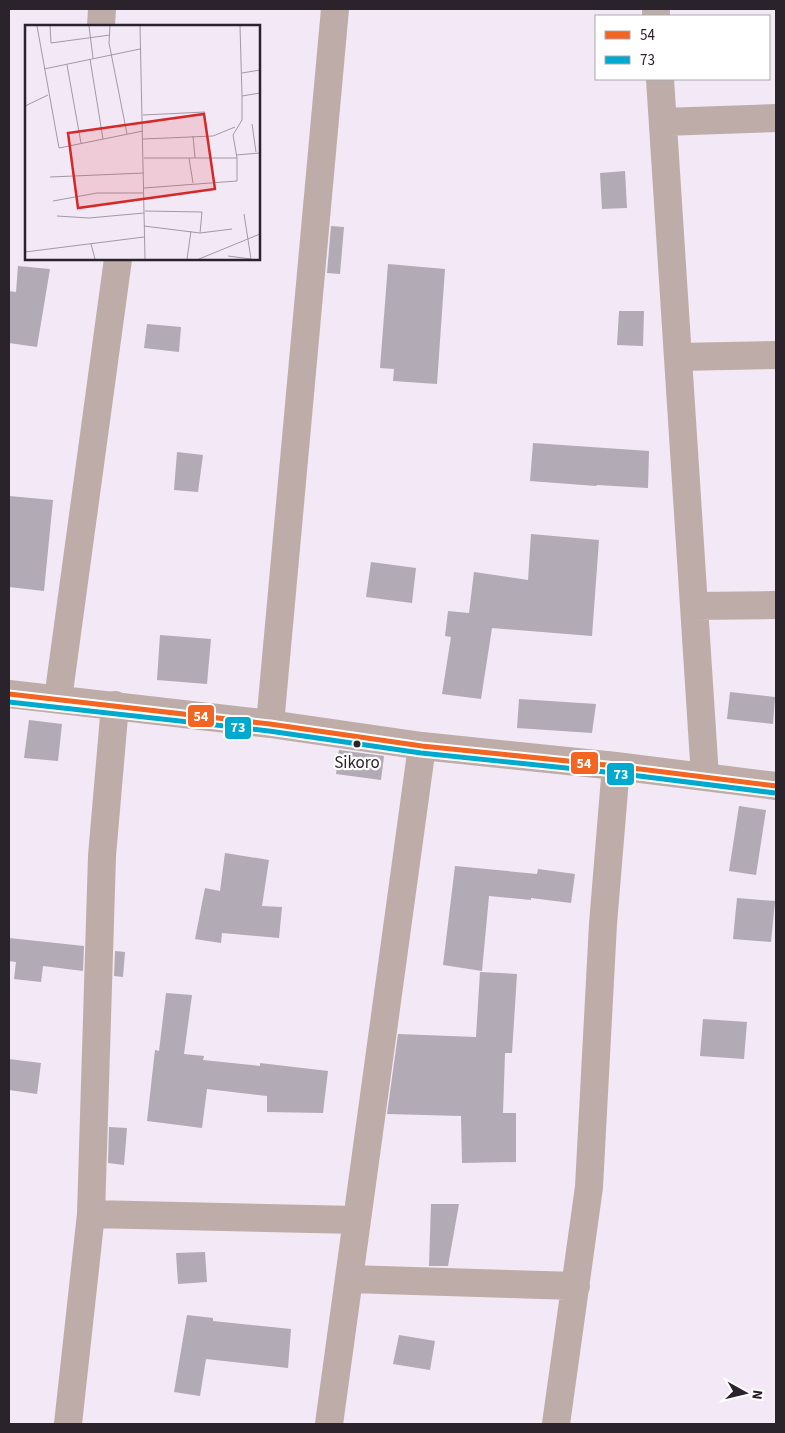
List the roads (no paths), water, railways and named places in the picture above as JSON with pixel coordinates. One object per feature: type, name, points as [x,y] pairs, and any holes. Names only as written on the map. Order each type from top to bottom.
[{"type":"street","points":[[101,25],[102,9]]},
{"type":"street","points":[[270,724],[335,9]]},
{"type":"street","points":[[660,80],[705,777]]},
{"type":"street","points":[[663,122],[776,118]]},
{"type":"street","points":[[58,699],[118,260]]},
{"type":"street","points":[[678,357],[776,355]]},
{"type":"street","points":[[694,606],[776,605]]},
{"type":"street","points":[[9,694],[270,724],[422,746],[616,766],[776,786]]},
{"type":"street","points":[[68,1424],[91,1214],[102,856],[115,705]]},
{"type":"street","points":[[329,1424],[422,746]]},
{"type":"street","points":[[556,1424],[589,1187],[603,924],[616,766]]},
{"type":"street","points":[[91,1214],[357,1220]]},
{"type":"street","points":[[349,1279],[576,1286]]},
{"type":"place","name":"Sikoro","points":[[357,744]]}]
